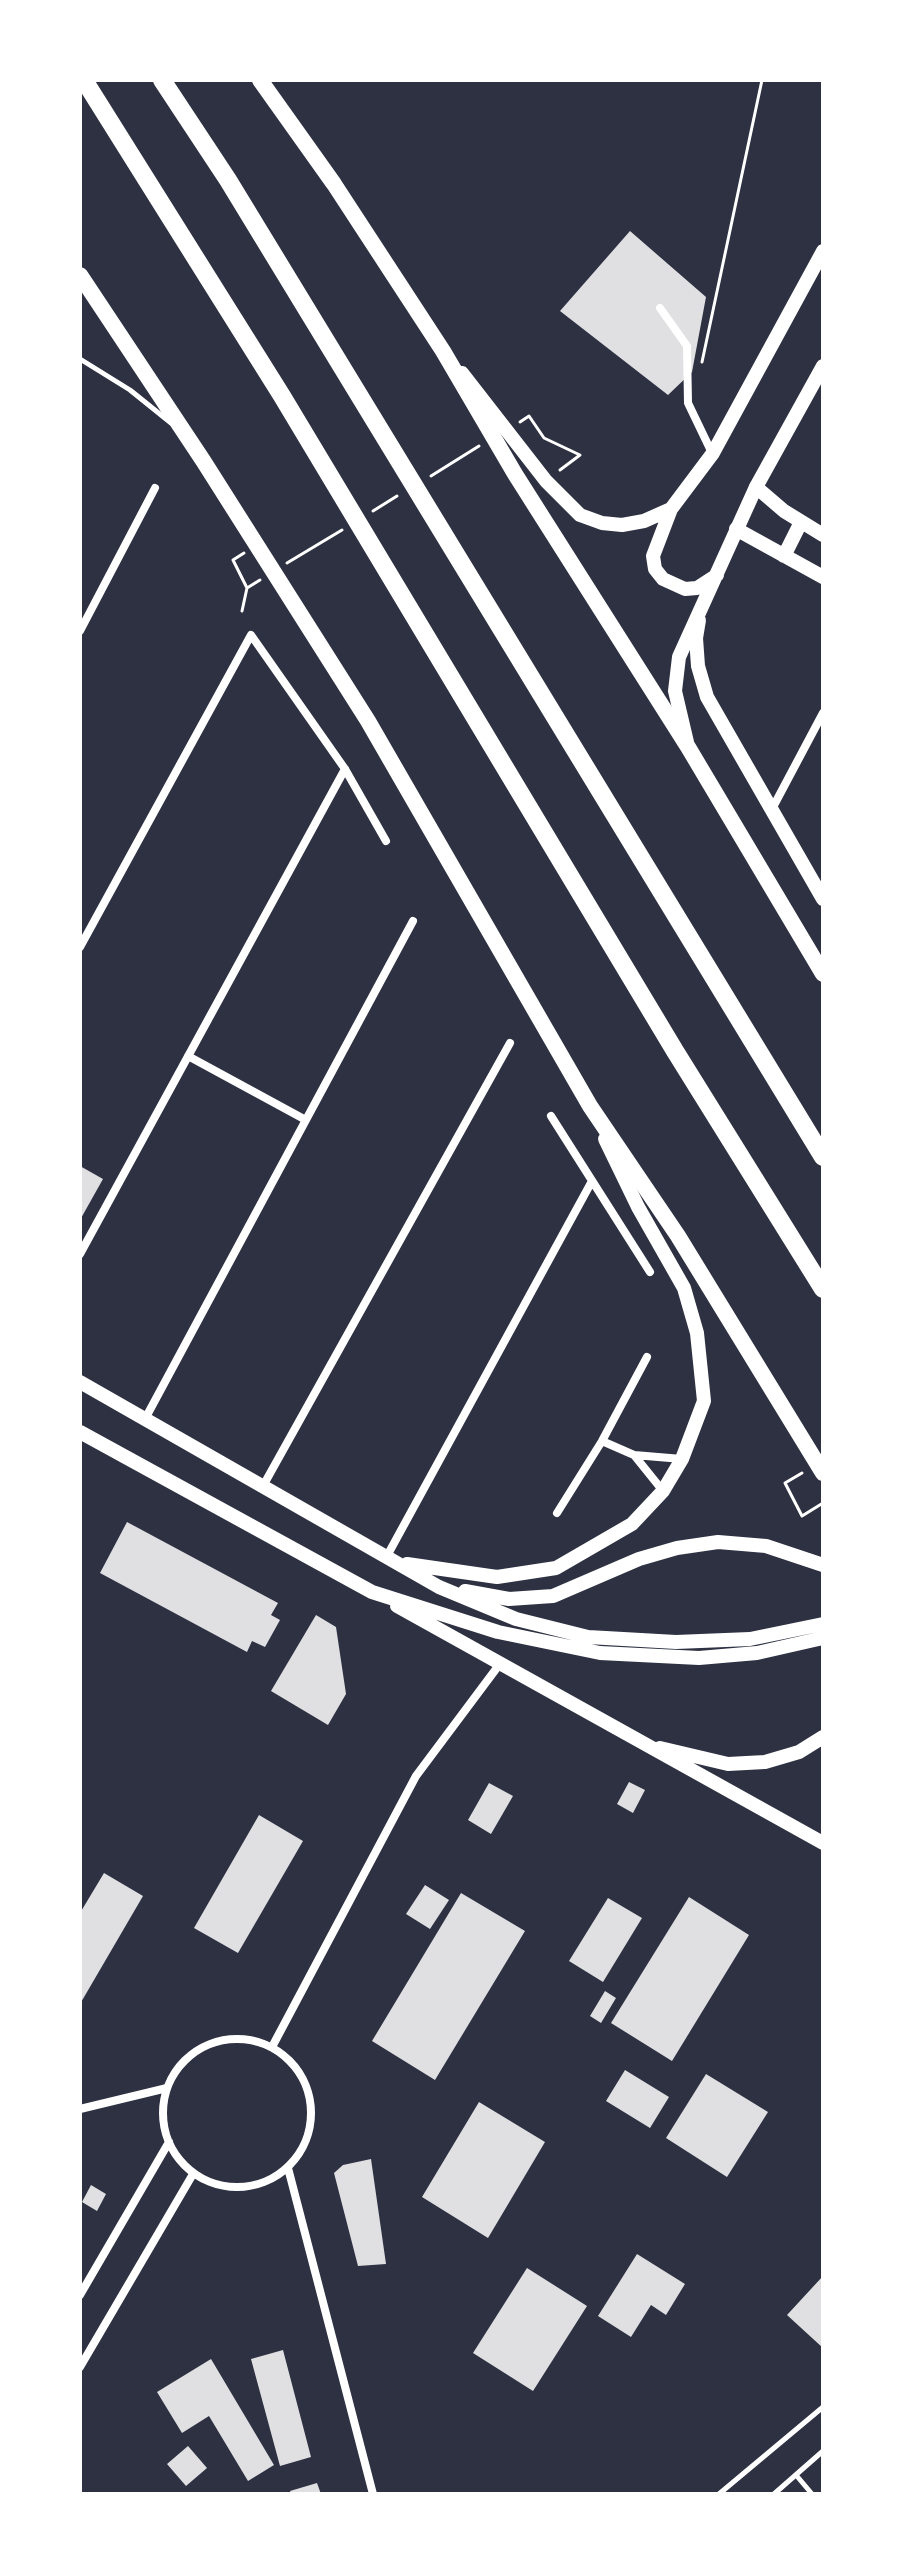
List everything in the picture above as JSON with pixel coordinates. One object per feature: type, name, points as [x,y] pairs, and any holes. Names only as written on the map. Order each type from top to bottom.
[{"type":"highway","points":[[84,80],[282,396],[643,998],[823,1289]]},
{"type":"highway","points":[[162,80],[237,194],[823,1157]]},
{"type":"main road","points":[[260,80],[334,184],[443,351],[515,474],[688,747],[823,974]]},
{"type":"main road","points":[[717,575],[697,588],[673,586],[655,569],[653,556],[671,509],[713,453],[823,251]]},
{"type":"main road","points":[[80,275],[186,435],[413,796],[590,1106],[638,1207],[684,1288],[697,1333],[704,1401],[682,1459],[663,1491],[632,1524],[556,1568],[497,1577],[402,1563]]},
{"type":"main road","points":[[443,351],[498,415],[546,481],[580,515],[602,523],[644,521],[671,509]]},
{"type":"main road","points":[[688,747],[675,691],[676,673],[756,487],[823,366]]},
{"type":"main road","points":[[756,487],[823,535]]},
{"type":"main road","points":[[784,556],[801,522]]},
{"type":"main road","points":[[736,529],[823,577]]},
{"type":"main road","points":[[701,612],[696,638],[698,666],[707,697],[823,899]]},
{"type":"main road","points":[[590,1106],[678,1236],[823,1473]]},
{"type":"main road","points":[[80,1382],[402,1563],[439,1587],[516,1619],[561,1631],[620,1640],[676,1642],[750,1639],[823,1624]]},
{"type":"main road","points":[[80,1432],[823,1843]]},
{"type":"main road","points":[[439,1587],[509,1599],[553,1596],[639,1559],[677,1548],[718,1542],[766,1546],[823,1565]]},
{"type":"main road","points":[[372,1592],[498,1632],[558,1646],[640,1657],[699,1658],[757,1653],[823,1638]]},
{"type":"main road","points":[[626,1736],[689,1757],[728,1764],[765,1762],[799,1752],[823,1737]]},
{"type":"street","points":[[660,308],[687,346],[688,403],[713,453]]},
{"type":"street","points":[[80,631],[155,488]]},
{"type":"street","points":[[80,947],[251,635],[345,769],[386,841]]},
{"type":"street","points":[[771,810],[823,713]]},
{"type":"street","points":[[80,1254],[345,769]]},
{"type":"street","points":[[145,1419],[413,921]]},
{"type":"street","points":[[263,1486],[510,1043]]},
{"type":"street","points":[[188,1056],[304,1119]]},
{"type":"street","points":[[551,1116],[650,1272]]},
{"type":"street","points":[[387,1556],[592,1181]]},
{"type":"street","points":[[557,1513],[602,1441],[647,1357]]},
{"type":"street","points":[[602,1441],[634,1455],[682,1459]]},
{"type":"street","points":[[634,1455],[663,1491]]},
{"type":"street","points":[[272,2047],[416,1776],[499,1665]]},
{"type":"street","points":[[248,2039],[272,2047],[291,2061],[305,2080],[311,2103],[311,2127],[303,2149],[288,2168],[266,2182],[241,2188],[215,2185],[193,2174],[176,2156],[169,2142],[163,2111],[167,2088],[179,2066],[199,2049],[223,2040],[248,2039]]},
{"type":"street","points":[[80,2109],[167,2088]]},
{"type":"street","points":[[80,2295],[169,2142]]},
{"type":"street","points":[[288,2168],[373,2494]]},
{"type":"street","points":[[80,2367],[193,2174]]},
{"type":"lane","points":[[80,359],[130,390],[186,435]]},
{"type":"lane","points":[[719,2494],[823,2407]]},
{"type":"lane","points":[[774,2494],[823,2451]]},
{"type":"lane","points":[[796,2475],[812,2494]]},
{"type":"path","points":[[702,366],[762,80]]},
{"type":"path","points":[[515,425],[529,416],[544,438],[580,455],[546,481]]},
{"type":"path","points":[[421,482],[488,441]]},
{"type":"path","points":[[367,515],[408,490]]},
{"type":"path","points":[[287,564],[354,523]]},
{"type":"path","points":[[233,560],[247,588],[242,611]]},
{"type":"path","points":[[247,588],[260,580]]},
{"type":"path","points":[[785,1483],[802,1516],[823,1503]]},
{"type":"building","points":[[630,231],[706,297],[692,372],[668,395],[560,311]]},
{"type":"building","points":[[80,1166],[103,1179],[80,1220]]},
{"type":"building","points":[[127,1522],[278,1603],[271,1615],[280,1620],[265,1647],[252,1641],[247,1652],[100,1573]]},
{"type":"building","points":[[316,1615],[336,1627],[346,1694],[328,1725],[271,1691]]},
{"type":"building","points":[[629,1782],[645,1790],[633,1813],[617,1804]]},
{"type":"building","points":[[489,1783],[513,1796],[491,1834],[468,1820]]},
{"type":"building","points":[[259,1815],[303,1841],[238,1953],[194,1928]]},
{"type":"building","points":[[104,1873],[143,1896],[80,2004],[80,1913]]},
{"type":"building","points":[[425,1885],[449,1900],[430,1929],[406,1914]]},
{"type":"building","points":[[461,1893],[525,1931],[435,2080],[372,2041]]},
{"type":"building","points":[[689,1897],[749,1935],[672,2061],[611,2023]]},
{"type":"building","points":[[608,1898],[642,1918],[603,1982],[569,1961]]},
{"type":"building","points":[[605,1991],[616,1998],[601,2023],[590,2016]]},
{"type":"building","points":[[625,2070],[669,2097],[650,2128],[606,2101]]},
{"type":"building","points":[[706,2074],[768,2112],[727,2177],[666,2138]]},
{"type":"building","points":[[479,2102],[545,2142],[488,2238],[422,2197]]},
{"type":"building","points":[[371,2159],[386,2264],[358,2266],[334,2173],[343,2165]]},
{"type":"building","points":[[91,2185],[106,2194],[97,2211],[82,2202]]},
{"type":"building","points":[[637,2254],[685,2284],[666,2315],[651,2305],[631,2337],[598,2316]]},
{"type":"building","points":[[527,2268],[587,2306],[533,2391],[473,2353]]},
{"type":"building","points":[[823,2276],[823,2348],[787,2315]]},
{"type":"building","points":[[283,2350],[311,2457],[280,2466],[251,2359]]},
{"type":"building","points":[[211,2359],[274,2465],[248,2481],[209,2416],[182,2433],[157,2392]]},
{"type":"building","points":[[188,2446],[207,2468],[186,2486],[167,2464]]},
{"type":"building","points":[[317,2483],[321,2494],[291,2494],[290,2491]]}]
